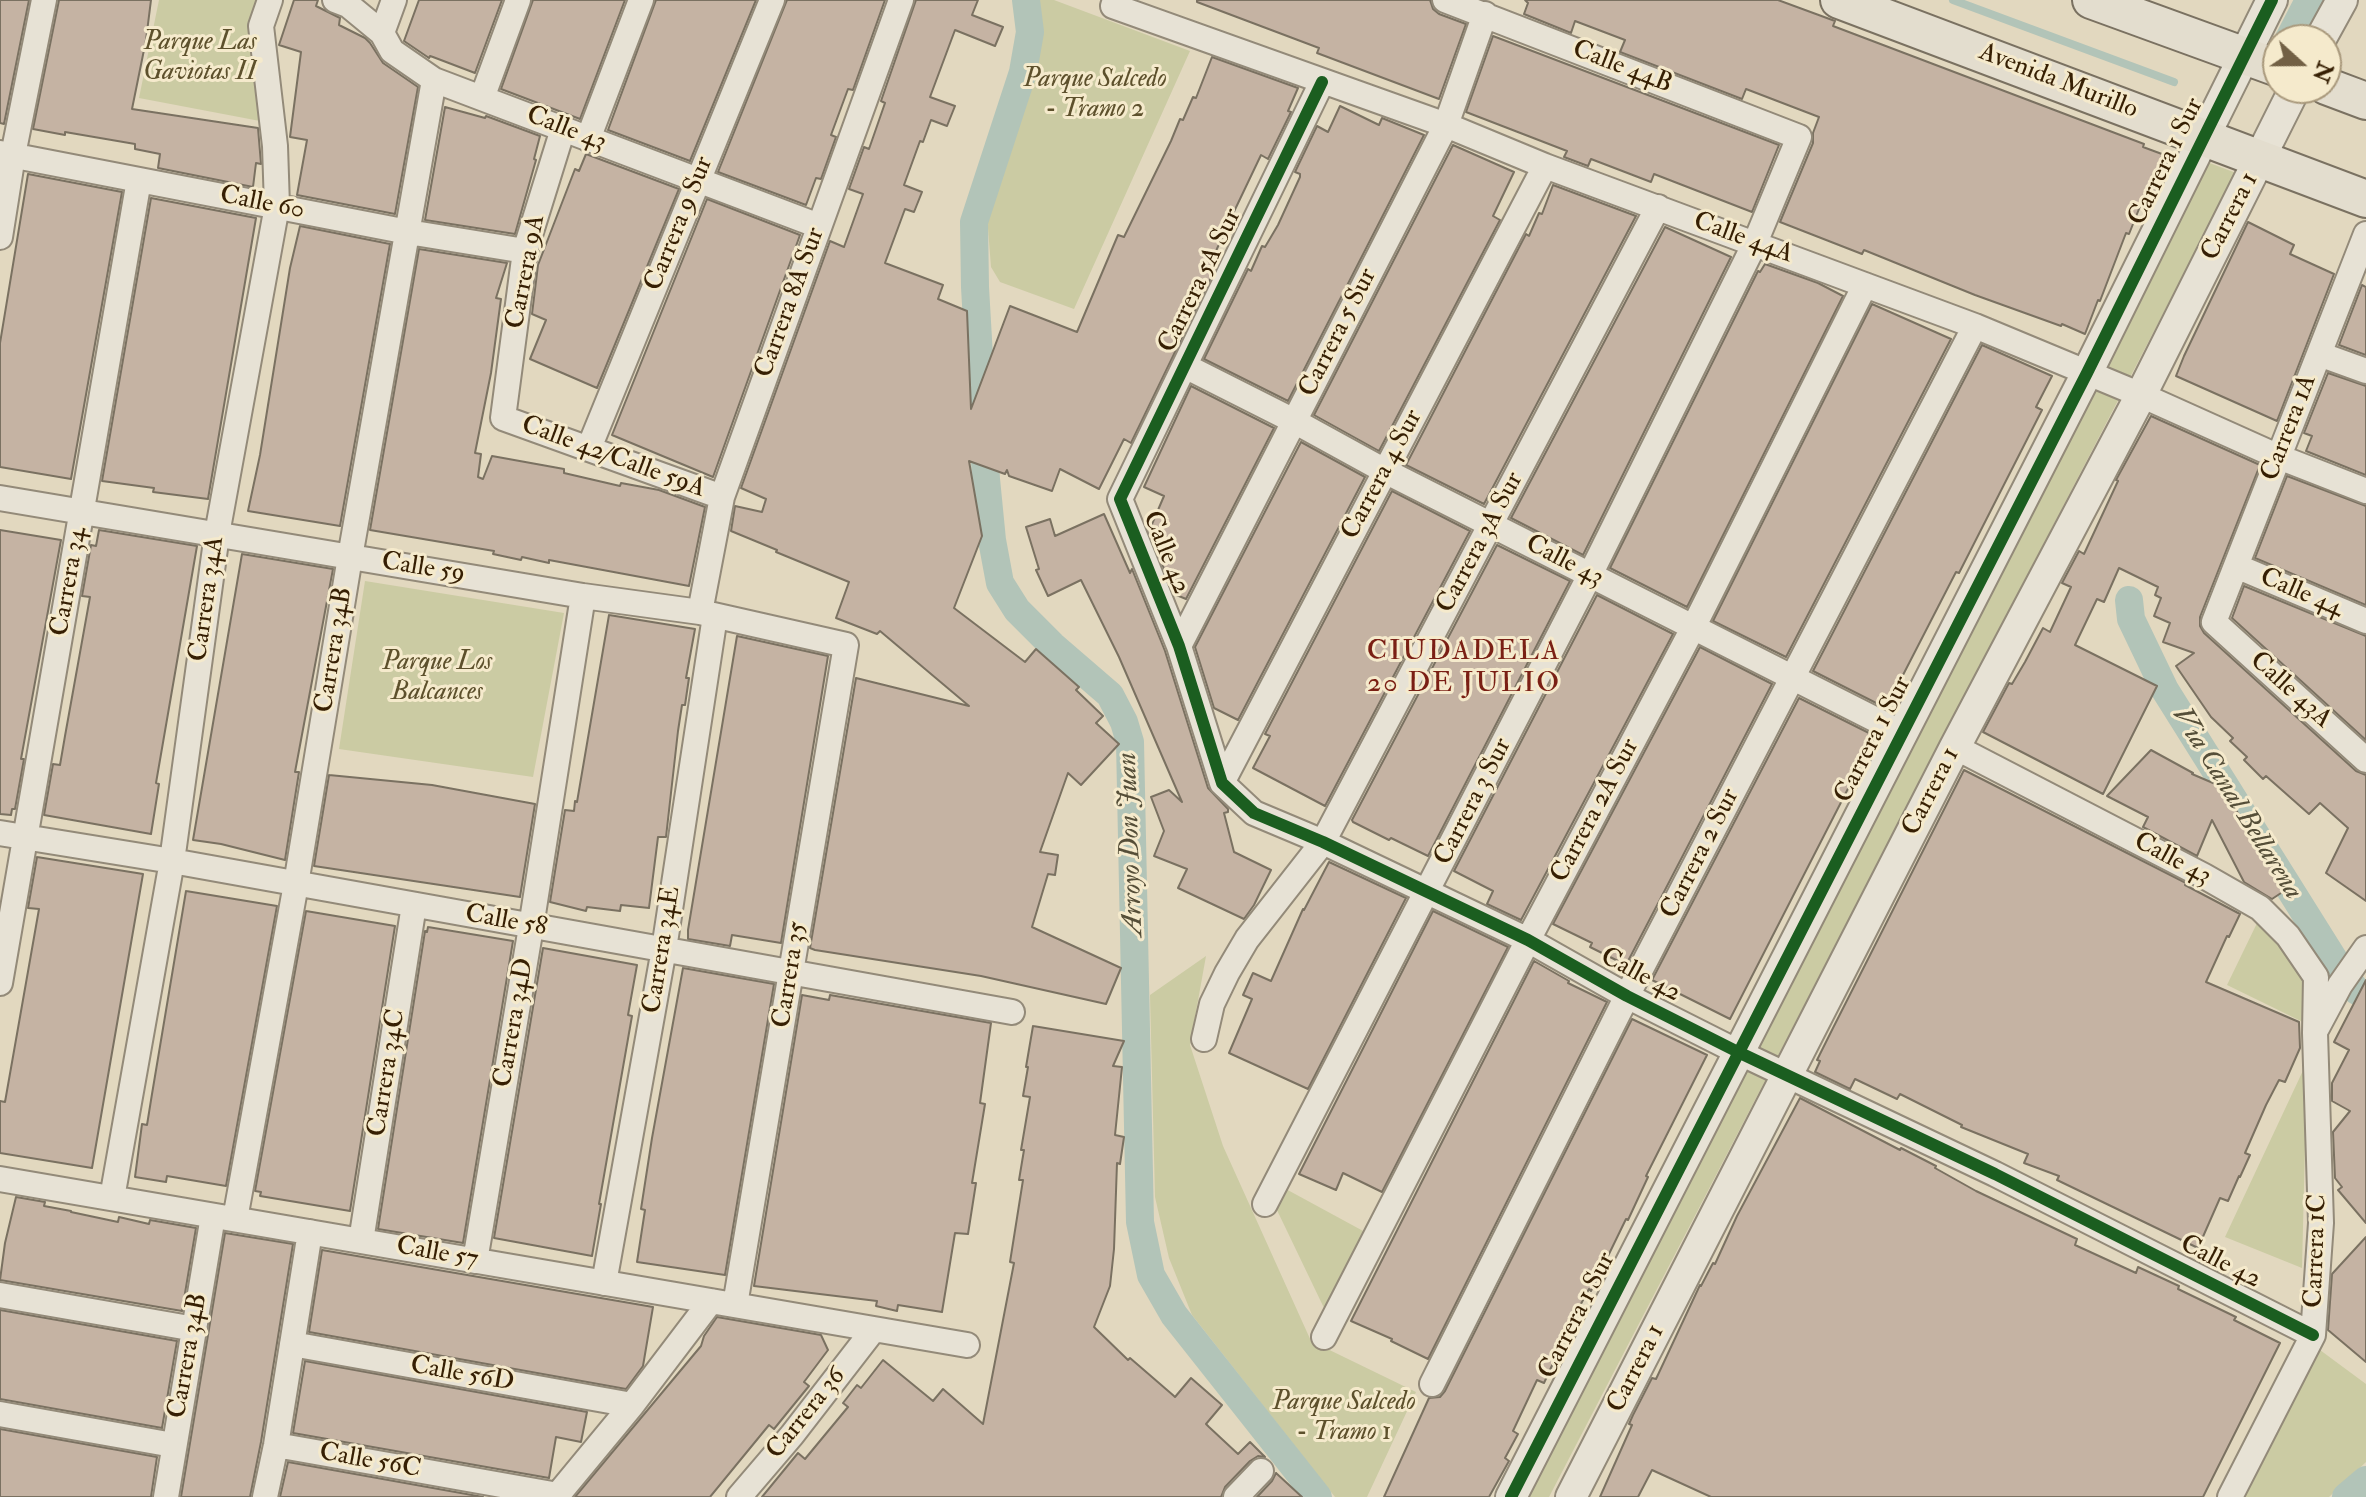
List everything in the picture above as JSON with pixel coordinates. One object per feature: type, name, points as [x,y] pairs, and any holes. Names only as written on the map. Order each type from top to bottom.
[{"type":"main road","name":"Avenida Murillo","points":[[1839,0],[2366,199]]},
{"type":"main road","points":[[2091,0],[2262,62]]},
{"type":"main road","points":[[2342,92],[2366,101]]},
{"type":"street","points":[[0,237],[6,154],[44,0]]},
{"type":"street","name":"Carrera 34A","points":[[112,1198],[172,861],[217,534],[277,206],[275,146],[261,26],[270,0]]},
{"type":"street","name":"Calle 43","points":[[335,0],[348,5],[382,33],[392,51],[434,80],[819,226]]},
{"type":"street","points":[[382,33],[394,0]]},
{"type":"street","points":[[482,98],[518,0]]},
{"type":"street","points":[[588,139],[641,0]]},
{"type":"street","name":"Carrera 9 Sur","points":[[589,448],[772,0]]},
{"type":"street","name":"Carrera 8A Sur","points":[[707,614],[722,497],[901,0]]},
{"type":"street","name":"Calle 44B","points":[[1445,0],[1799,137]]},
{"type":"street","name":"Carrera 1 Sur","points":[[1511,1497],[2087,373],[2272,0]]},
{"type":"street","points":[[2329,24],[2342,0]]},
{"type":"street","name":"Calle 44A","points":[[1114,3],[1975,326],[2279,457],[2366,491]]},
{"type":"street","name":"Carrera 5 Sur","points":[[1179,646],[1446,125],[1485,14]]},
{"type":"street","name":"Carrera 34B","points":[[166,1497],[195,1329],[224,1218],[296,884],[434,80]]},
{"type":"street","name":"Carrera 5A Sur","points":[[1120,499],[1322,82]]},
{"type":"street","name":"Carrera 1","points":[[1571,1497],[1955,747],[2141,395],[2287,104]]},
{"type":"street","name":"Carrera 9A","points":[[503,418],[525,251],[563,129]]},
{"type":"street","name":"Carrera 3 Sur","points":[[1265,1204],[1590,575],[1755,243],[1799,137]]},
{"type":"street","name":"Calle 60","points":[[6,154],[408,232],[525,251]]},
{"type":"street","name":"Carrera 4 Sur","points":[[1222,783],[1545,166]]},
{"type":"street","name":"Carrera 34","points":[[0,983],[139,180]]},
{"type":"street","name":"Carrera 3A Sur","points":[[1204,1039],[1212,1004],[1247,939],[1323,842],[1658,207]]},
{"type":"street","name":"Carrera 1A","points":[[2214,622],[2366,234]]},
{"type":"street","name":"Carrera 2A Sur","points":[[1324,1337],[1693,628],[1865,285]]},
{"type":"street","name":"Carrera 2 Sur","points":[[1432,1384],[1627,996],[1975,326]]},
{"type":"street","points":[[2319,354],[2366,371]]},
{"type":"street","name":"Calle 43","points":[[1185,366],[1902,733]]},
{"type":"street","name":"Calle 42/Calle 59A","points":[[503,418],[722,497]]},
{"type":"street","name":"Calle 59","points":[[0,498],[707,614],[846,645]]},
{"type":"street","name":"Calle 42","points":[[1120,499],[1179,646],[1222,783],[1254,813],[1323,842],[1528,940],[1627,996],[1738,1052],[1995,1174],[2313,1335]]},
{"type":"street","name":"Calle 44","points":[[2236,566],[2366,621]]},
{"type":"street","name":"Carrera 34D","points":[[475,1261],[583,596]]},
{"type":"street","name":"Carrera 34E","points":[[604,1283],[664,949],[707,614]]},
{"type":"street","name":"Calle 43A","points":[[2214,622],[2366,760]]},
{"type":"street","name":"Carrera 35","points":[[557,1496],[632,1405],[723,1303],[791,974],[846,645]]},
{"type":"street","name":"Calle 43","points":[[1955,747],[2260,908],[2288,936],[2316,977],[2315,1033]]},
{"type":"street","name":"Calle 58","points":[[0,833],[1012,1012]]},
{"type":"street","name":"Carrera 34C","points":[[361,1241],[414,905]]},
{"type":"street","points":[[2315,1033],[2340,985],[2360,957]]},
{"type":"street","name":"Carrera 1C","points":[[2230,1497],[2313,1335],[2321,1223],[2315,1033]]},
{"type":"street","name":"Calle 57","points":[[0,1179],[967,1345]]},
{"type":"street","points":[[265,1497],[310,1232]]},
{"type":"street","points":[[0,1295],[195,1329]]},
{"type":"street","name":"Carrera 36","points":[[739,1497],[792,1435],[874,1329]]},
{"type":"street","name":"Calle 56D","points":[[292,1344],[632,1405]]},
{"type":"street","points":[[0,1414],[173,1445]]},
{"type":"street","name":"Calle 56C","points":[[276,1445],[557,1496]]},
{"type":"street","points":[[1236,1497],[1261,1471]]},
{"type":"green space","name":"Parque Las Gaviotas II","points":[[159,0],[256,0],[248,27],[260,121],[139,98]]},
{"type":"green space","name":"Parque Salcedo - Tramo 2","points":[[1037,0],[1054,0],[1190,51],[1074,309],[1000,282],[991,267],[987,216],[1031,67],[1037,30]]},
{"type":"green space","points":[[2207,162],[2236,173],[1549,1497],[1525,1497]]},
{"type":"green space","name":"Parque Los Balcances","points":[[365,581],[564,613],[533,777],[339,749]]},
{"type":"green space","points":[[2259,919],[2309,978],[2309,1025],[2227,985]]},
{"type":"green space","name":"Parque Salcedo - Tramo 1","points":[[1206,956],[1190,1045],[1223,1146],[1311,1341],[1416,1392],[1367,1497],[1335,1497],[1192,1315],[1169,1258],[1155,1197],[1150,995]]},
{"type":"green space","points":[[2307,1062],[2302,1268],[2225,1237]]},
{"type":"green space","points":[[1284,1188],[1365,1232],[1324,1308],[1275,1206]]},
{"type":"green space","points":[[2320,1350],[2366,1384],[2366,1462],[2329,1497],[2245,1497]]},
{"type":"building","points":[[0,0],[29,0],[4,124],[0,123]]},
{"type":"building","points":[[59,0],[151,0],[132,109],[258,128],[261,164],[256,163],[253,187],[158,168],[160,154],[135,149],[135,144],[33,129]]},
{"type":"building","points":[[294,0],[318,0],[316,6],[340,18],[339,25],[365,38],[383,63],[418,87],[395,214],[297,195],[307,140],[290,137],[301,52],[279,45]]},
{"type":"building","points":[[419,0],[502,0],[475,73],[429,58],[404,41]]},
{"type":"building","points":[[533,0],[625,0],[580,119],[501,89]]},
{"type":"building","points":[[656,0],[756,0],[690,161],[608,130]]},
{"type":"building","points":[[787,0],[885,0],[853,90],[848,89],[831,135],[836,137],[821,179],[816,178],[806,205],[718,172]]},
{"type":"building","points":[[916,0],[978,0],[972,15],[1003,27],[995,46],[955,30],[930,97],[955,106],[947,126],[931,120],[923,142],[920,141],[904,185],[922,192],[914,212],[905,209],[885,263],[943,285],[938,299],[967,311],[971,409],[1010,306],[1077,332],[1118,235],[1124,237],[1180,119],[1183,120],[1193,97],[1196,98],[1212,57],[1298,88],[1288,111],[1291,112],[1268,159],[1261,155],[1230,220],[1215,254],[1221,257],[1131,443],[1124,439],[1099,489],[1060,469],[1052,491],[1009,476],[1007,470],[1005,474],[969,461],[982,536],[954,608],[1025,662],[1036,649],[1079,687],[1076,690],[1103,716],[1096,723],[1119,744],[1081,785],[1068,773],[1040,852],[1058,855],[1055,875],[1048,874],[1032,927],[1121,968],[1106,1004],[981,976],[810,948],[856,678],[969,706],[880,631],[877,634],[836,618],[849,582],[731,531],[735,506],[762,512],[766,499],[741,488],[830,241],[844,247],[863,194],[849,189],[864,147],[869,149],[885,103],[881,101]]},
{"type":"building","points":[[1197,0],[1430,0],[1439,14],[1466,24],[1439,99],[1317,53],[1319,48]]},
{"type":"building","points":[[1525,0],[1778,0],[1835,21],[1833,26],[2144,144],[2143,147],[2170,157],[2154,198],[2145,194],[2129,234],[2126,233],[2085,334],[1975,295],[1864,250],[1862,254],[1780,222],[1813,143],[1819,117],[1746,89],[1742,99],[1620,52],[1625,40],[1575,21],[1571,33],[1524,14],[1528,3]]},
{"type":"building","points":[[1493,36],[1779,145],[1752,212],[1654,174],[1651,182],[1591,159],[1588,166],[1564,157],[1567,151],[1466,112]]},
{"type":"building","points":[[1340,106],[1379,125],[1382,118],[1424,135],[1288,401],[1204,359],[1248,269],[1251,271],[1262,246],[1265,247],[1278,225],[1300,177],[1295,172],[1317,126],[1328,132]]},
{"type":"building","points":[[445,107],[486,116],[540,136],[515,234],[425,220]]},
{"type":"building","points":[[1453,145],[1514,172],[1493,216],[1500,220],[1379,451],[1314,415]]},
{"type":"building","points":[[586,154],[679,189],[597,388],[530,359],[546,320],[532,314],[538,265],[575,169],[579,171]]},
{"type":"building","points":[[28,174],[122,192],[71,479],[0,467],[0,343]]},
{"type":"building","points":[[1553,185],[1636,216],[1484,504],[1406,465],[1526,234],[1529,236],[1539,213],[1542,214]]},
{"type":"building","points":[[151,198],[256,218],[208,499],[102,481]]},
{"type":"building","points":[[707,199],[800,235],[713,477],[612,435]]},
{"type":"building","points":[[2248,222],[2294,245],[2290,254],[2334,274],[2277,421],[2176,376]]},
{"type":"building","points":[[300,226],[390,244],[340,526],[248,511]]},
{"type":"building","points":[[1665,227],[1731,257],[1583,555],[1511,518]]},
{"type":"building","points":[[419,249],[507,263],[496,298],[501,299],[491,373],[475,453],[481,454],[478,477],[483,479],[492,456],[564,469],[564,473],[620,486],[621,483],[659,490],[705,507],[689,586],[549,560],[549,563],[522,557],[521,560],[493,554],[494,551],[370,530]]},
{"type":"building","points":[[1765,264],[1818,283],[1843,296],[1687,607],[1610,568],[1758,271]]},
{"type":"building","points":[[2362,285],[2366,287],[2366,355],[2339,345]]},
{"type":"building","points":[[1872,304],[1951,339],[1786,657],[1713,621]]},
{"type":"building","points":[[1982,345],[2052,376],[2036,407],[2042,410],[1886,708],[1813,671]]},
{"type":"building","points":[[2328,373],[2366,386],[2366,475],[2306,451],[2312,436],[2304,433]]},
{"type":"building","points":[[1191,386],[1274,428],[1186,599],[1174,594],[1149,531],[1164,496],[1144,487]]},
{"type":"building","points":[[2151,416],[2260,465],[2200,617],[2200,626],[2204,633],[2356,771],[2366,775],[2366,901],[2326,873],[2348,828],[2320,803],[2309,814],[2266,776],[2263,779],[2244,760],[2247,757],[2211,717],[2176,666],[2194,653],[2163,642],[2170,623],[2154,616],[2161,598],[2155,595],[2158,587],[2119,568],[2104,602],[2097,599],[2075,645],[2157,686],[2103,794],[1983,732],[2043,628],[2050,632],[2071,587],[2062,583],[2079,551],[2084,554],[2116,480]]},
{"type":"building","points":[[1301,442],[1365,477],[1238,720],[1214,708],[1195,647]]},
{"type":"building","points":[[2287,476],[2366,506],[2366,605],[2255,558]]},
{"type":"building","points":[[1392,491],[1470,531],[1325,806],[1253,768],[1270,736],[1265,734]]},
{"type":"building","points":[[1104,514],[1130,573],[1132,569],[1165,651],[1208,788],[1228,809],[1224,813],[1234,852],[1271,870],[1244,919],[1178,888],[1187,869],[1154,856],[1164,831],[1151,797],[1169,790],[1182,802],[1119,657],[1081,580],[1048,596],[1036,570],[1039,569],[1026,527],[1050,519],[1055,536]]},
{"type":"building","points":[[0,530],[61,540],[21,759],[24,759],[15,809],[12,809],[11,815],[0,814]]},
{"type":"building","points":[[99,530],[197,546],[156,783],[159,784],[151,834],[44,815],[53,764],[60,765],[90,597],[82,596],[91,545],[96,546]]},
{"type":"building","points":[[1497,545],[1570,581],[1428,856],[1352,820]]},
{"type":"building","points":[[242,554],[333,569],[295,772],[299,772],[285,860],[193,840]]},
{"type":"building","points":[[2244,586],[2366,636],[2366,740],[2232,618]]},
{"type":"building","points":[[1597,595],[1673,634],[1521,920],[1487,904],[1493,891],[1454,871]]},
{"type":"building","points":[[609,615],[695,629],[686,678],[689,678],[685,705],[682,705],[678,731],[666,837],[658,837],[649,908],[621,905],[620,911],[587,907],[586,911],[550,902],[565,810],[574,811],[577,802]]},
{"type":"building","points":[[737,636],[828,656],[781,943],[732,935],[730,946],[688,939]]},
{"type":"building","points":[[1700,647],[1772,684],[1626,965],[1590,947],[1592,943],[1553,924]]},
{"type":"building","points":[[1799,698],[1875,736],[1730,1019],[1652,980]]},
{"type":"building","points":[[2151,750],[2220,786],[2246,825],[2264,860],[2267,858],[2287,889],[2272,899],[2244,882],[2212,820],[2197,856],[2143,827],[2148,817],[2107,796]]},
{"type":"building","points":[[1964,770],[2186,883],[2240,914],[2206,982],[2299,1022],[2300,1048],[2285,1082],[2279,1080],[2245,1153],[2250,1155],[2240,1177],[2228,1201],[2220,1198],[2198,1248],[2057,1180],[2059,1176],[2024,1163],[2028,1154],[1961,1127],[1900,1094],[1897,1099],[1855,1079],[1850,1089],[1815,1072],[1820,1061],[1817,1060]]},
{"type":"building","points":[[329,775],[432,785],[535,804],[520,897],[314,866]]},
{"type":"building","points":[[37,857],[143,874],[92,1168],[0,1153],[0,1101],[5,1102],[39,909],[28,908]]},
{"type":"building","points":[[1329,862],[1406,898],[1308,1089],[1229,1053],[1252,999],[1243,995],[1253,973],[1271,981],[1303,909]]},
{"type":"building","points":[[186,891],[277,906],[226,1186],[167,1176],[166,1182],[135,1177],[142,1124],[147,1125]]},
{"type":"building","points":[[306,911],[395,926],[350,1211],[260,1196],[261,1192],[255,1191]]},
{"type":"building","points":[[1433,911],[1508,947],[1382,1192],[1343,1173],[1336,1190],[1299,1174]]},
{"type":"building","points":[[428,927],[513,941],[463,1243],[378,1229]]},
{"type":"building","points":[[543,948],[637,965],[628,1015],[632,1016],[592,1256],[494,1238]]},
{"type":"building","points":[[1534,961],[1568,983],[1607,1002],[1428,1359],[1351,1321]]},
{"type":"building","points":[[683,968],[774,984],[725,1275],[637,1262],[652,1138]]},
{"type":"building","points":[[2366,980],[2366,1223],[2338,1190],[2342,1187],[2335,1178],[2333,1132],[2350,1111],[2332,1101],[2332,1083],[2349,1050],[2334,1042]]},
{"type":"building","points":[[802,995],[829,1000],[830,995],[991,1023],[980,1103],[985,1104],[972,1183],[976,1183],[968,1234],[955,1233],[942,1312],[898,1305],[897,1311],[876,1306],[877,1301],[754,1286]]},
{"type":"building","points":[[1632,1019],[1707,1055],[1646,1176],[1628,1220],[1576,1313],[1544,1383],[1537,1380],[1513,1431],[1518,1434],[1505,1458],[1509,1461],[1489,1497],[1384,1497],[1429,1398],[1440,1397],[1445,1391]]},
{"type":"building","points":[[1033,1026],[1124,1041],[1113,1066],[1122,1067],[1115,1135],[1124,1137],[1120,1164],[1117,1163],[1114,1249],[1110,1286],[1094,1327],[1128,1360],[1130,1358],[1175,1397],[1191,1378],[1222,1405],[1206,1424],[1238,1454],[1250,1442],[1265,1457],[1258,1456],[1250,1461],[1225,1487],[1221,1497],[762,1497],[798,1453],[805,1459],[848,1407],[843,1403],[857,1385],[861,1388],[883,1360],[933,1401],[943,1389],[983,1424],[1014,1263],[1010,1262],[1023,1180],[1019,1180],[1024,1150],[1021,1150],[1030,1097],[1023,1096]]},
{"type":"building","points":[[1800,1098],[1936,1166],[1976,1191],[2077,1239],[2075,1245],[2136,1273],[2138,1267],[2179,1286],[2178,1289],[2280,1343],[2203,1497],[1711,1497],[1652,1470],[1638,1497],[1600,1497],[1632,1425],[1629,1424],[1633,1415],[1652,1378],[1656,1379],[1700,1285],[1715,1264]]},
{"type":"building","points":[[16,1197],[118,1222],[119,1217],[149,1224],[150,1220],[196,1228],[182,1311],[0,1280]]},
{"type":"building","points":[[225,1233],[293,1244],[261,1442],[250,1497],[181,1497]]},
{"type":"building","points":[[2366,1237],[2366,1362],[2328,1330],[2332,1274]]},
{"type":"building","points":[[322,1250],[653,1307],[643,1366],[626,1389],[309,1332]]},
{"type":"building","points":[[0,1310],[177,1341],[162,1428],[0,1399]]},
{"type":"building","points":[[717,1317],[821,1335],[828,1350],[804,1382],[809,1386],[774,1429],[769,1425],[710,1497],[575,1497],[701,1346]]},
{"type":"building","points":[[305,1361],[587,1412],[581,1442],[556,1437],[549,1478],[293,1433]]},
{"type":"building","points":[[0,1429],[157,1457],[151,1497],[0,1497]]},
{"type":"building","points":[[288,1462],[483,1497],[280,1497]]},
{"type":"building","points":[[1276,1473],[1302,1497],[1257,1497]]},
{"type":"waterway","name":"Arroyo Don Juan","points":[[1026,0],[1030,32],[1023,72],[974,222],[986,479],[1000,583],[1017,610],[1110,695],[1130,742],[1140,1222],[1151,1275],[1174,1315],[1318,1497]]},
{"type":"waterway","points":[[1953,0],[2174,82]]},
{"type":"waterway","name":"Via Canal Bellarena","points":[[2297,24],[2309,0]]},
{"type":"waterway","name":"Via Canal Bellarena","points":[[2129,600],[2131,619],[2165,690],[2343,974],[2357,991],[2366,995]]},
{"type":"waterway","name":"Via Canal Bellarena","points":[[2346,1497],[2366,1480]]},
{"type":"cycle path","points":[[1511,1497],[2087,373],[2272,0]]},
{"type":"cycle path","points":[[1322,82],[1120,499],[1179,646],[1222,783],[1254,813],[1323,842],[1528,940],[1627,996],[1738,1052],[1995,1174],[2313,1335]]},
{"type":"district","name":"CIUDADELA 20 DE JULIO","points":[[1464,669]]}]
